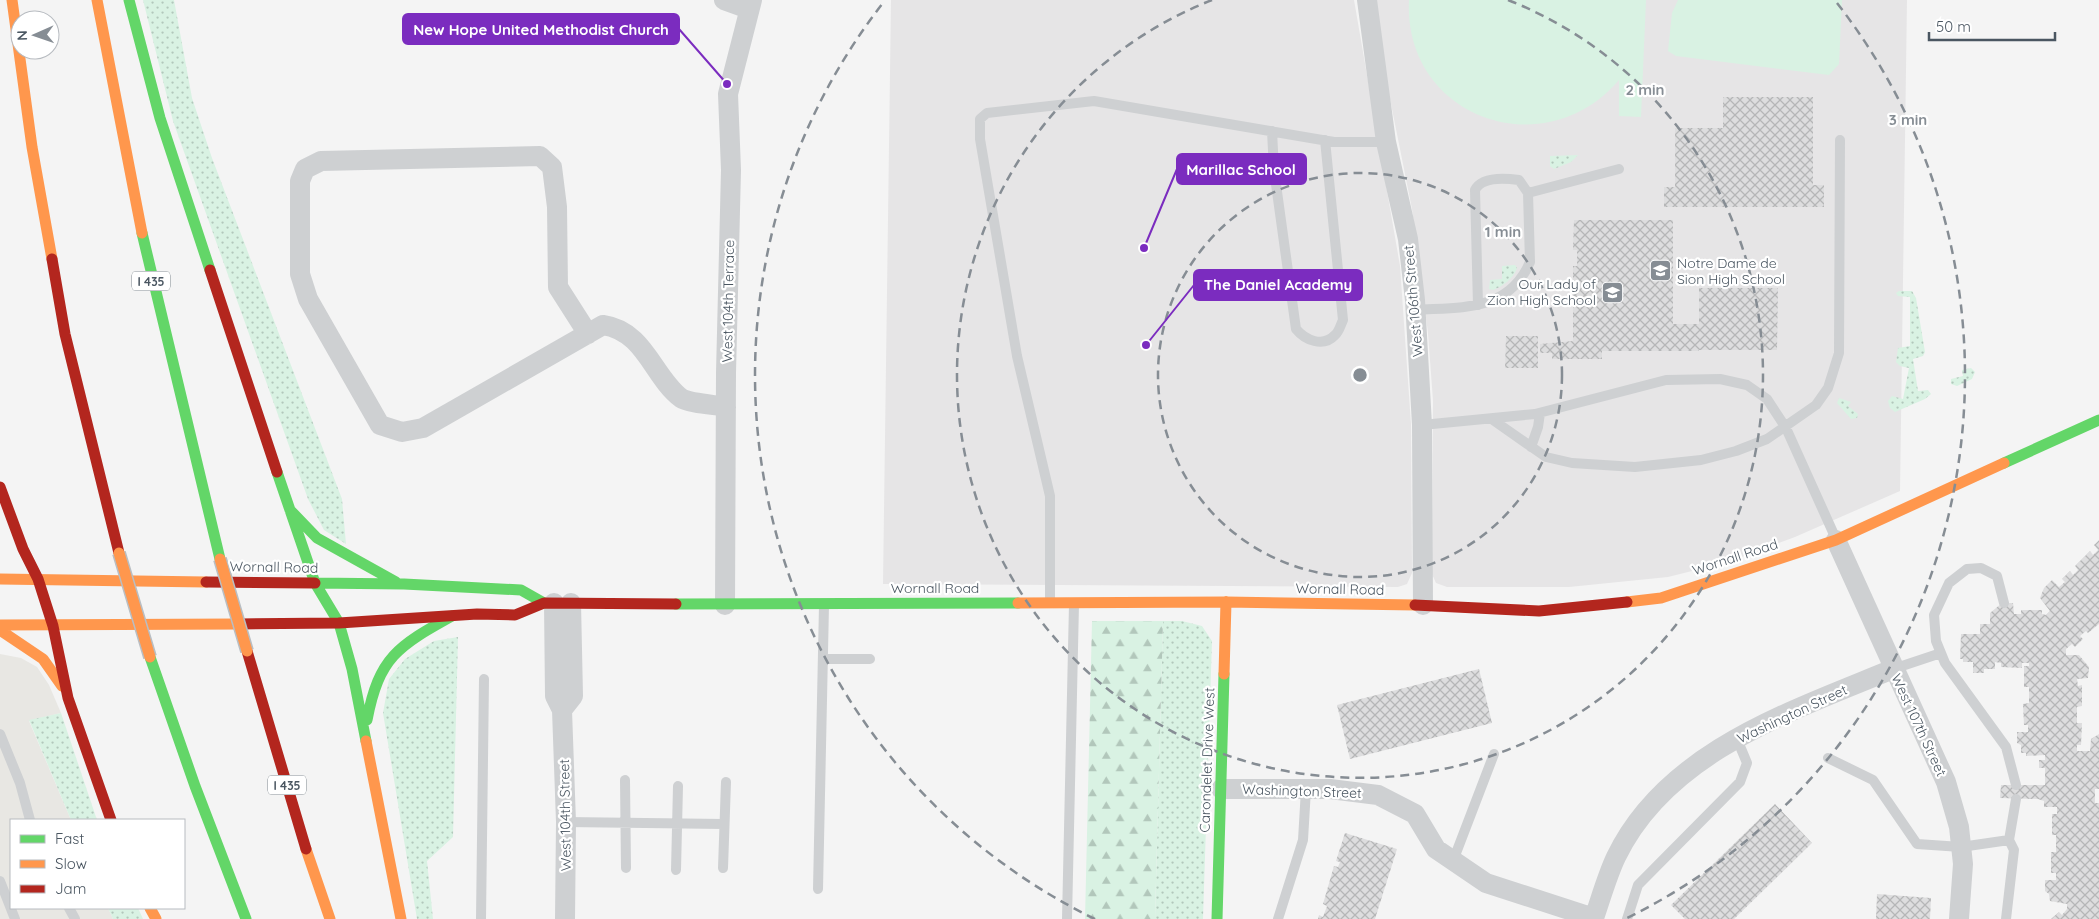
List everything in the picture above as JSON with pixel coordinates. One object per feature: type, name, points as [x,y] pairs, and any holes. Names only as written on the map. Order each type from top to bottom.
[{"type":"main road","points":[[12,0],[32,147],[63,325],[79,397],[119,553],[150,656],[195,786],[246,919]]},
{"type":"main road","name":"I 435","points":[[97,0],[116,116],[179,401],[220,559],[306,848],[330,919]]},
{"type":"main road","points":[[130,0],[160,118],[290,510],[315,582],[339,624],[352,668],[401,919]]},
{"type":"main road","name":"Wornall Road","points":[[0,625],[339,624],[452,616],[515,615],[557,603],[725,605],[1226,602],[1422,605],[1539,611],[1661,598],[1836,540],[2099,420]]},
{"type":"main road","points":[[0,487],[23,549],[38,579],[53,626],[68,698],[111,819]]},
{"type":"main road","points":[[290,510],[317,538],[399,584]]},
{"type":"main road","name":"Wornall Road","points":[[0,579],[399,584],[522,590],[557,603]]},
{"type":"main road","points":[[15,592],[38,579]]},
{"type":"main road","name":"Carondelet Drive West","points":[[1217,919],[1226,602]]},
{"type":"main road","points":[[365,731],[371,691],[381,669],[393,652],[410,639],[452,616]]},
{"type":"main road","points":[[0,630],[31,648],[52,667],[68,698]]},
{"type":"street","points":[[724,0],[751,5]]},
{"type":"street","name":"West 106th Street","points":[[1367,0],[1386,142],[1408,238],[1416,310],[1422,425],[1422,605]]},
{"type":"street","name":"West 104th Terrace","points":[[725,605],[726,407],[731,170],[728,94],[751,5]]},
{"type":"street","points":[[588,334],[558,287],[557,207],[552,167],[540,156],[321,161],[305,168],[300,181],[300,274],[308,299],[380,425],[402,432],[423,428],[588,334],[603,325],[615,327],[647,354],[667,384],[682,399],[726,407]]},
{"type":"street","name":"West 107th Street","points":[[1836,540],[1946,782],[1959,827],[1963,864],[1959,919]]},
{"type":"street","name":"West 104th Street","points":[[557,603],[573,696],[562,710],[566,822],[566,919]]},
{"type":"street","name":"Washington Street","points":[[1221,789],[1306,789],[1378,795],[1415,814],[1436,849],[1486,883],[1596,918],[1615,857],[1643,815],[1678,776],[1737,739],[1788,713],[1893,669]]},
{"type":"lane","points":[[1050,603],[1050,496],[1017,356],[980,139],[980,119],[987,113],[1094,101],[1324,140],[1386,142]]},
{"type":"lane","points":[[1272,132],[1274,170],[1296,329],[1302,336],[1312,341],[1324,342],[1336,335],[1343,320],[1324,140]]},
{"type":"lane","points":[[1493,420],[1546,457],[1572,463],[1642,466],[1702,460],[1736,451],[1767,439],[1786,428],[1816,405],[1828,388],[1839,353],[1840,140]]},
{"type":"lane","points":[[1528,193],[1619,169]]},
{"type":"lane","points":[[1416,310],[1478,305],[1494,301],[1505,294],[1526,272],[1530,262],[1528,193],[1520,180],[1484,180],[1478,184],[1475,190],[1478,305]]},
{"type":"lane","points":[[1422,425],[1493,420],[1540,413],[1666,380],[1720,379],[1747,385],[1767,399],[1786,428],[1836,540]]},
{"type":"lane","points":[[1531,447],[1540,413]]},
{"type":"lane","points":[[2004,603],[1997,576],[1981,568],[1967,569],[1950,583],[1934,615],[1936,641],[1945,663],[2006,747],[2016,785]]},
{"type":"lane","points":[[1067,919],[1074,603]]},
{"type":"lane","points":[[818,888],[824,604]]},
{"type":"lane","points":[[1893,669],[1941,653]]},
{"type":"lane","points":[[823,659],[870,658]]},
{"type":"lane","points":[[481,919],[484,678]]},
{"type":"lane","points":[[0,734],[20,783],[30,819]]},
{"type":"lane","points":[[1627,919],[1638,885],[1740,782],[1747,763],[1737,739]]},
{"type":"lane","points":[[1453,861],[1494,754]]},
{"type":"lane","points":[[1828,758],[1873,780],[1917,844],[1961,847],[2009,840]]},
{"type":"lane","points":[[625,780],[627,822],[626,868]]},
{"type":"lane","points":[[723,868],[726,782]]},
{"type":"lane","points":[[676,870],[678,786]]},
{"type":"lane","points":[[1278,919],[1303,840],[1306,789]]},
{"type":"lane","points":[[2006,919],[2014,850],[2009,840],[2016,799]]},
{"type":"lane","points":[[566,822],[724,824]]},
{"type":"lane","points":[[0,881],[10,906]]},
{"type":"shaded area","points":[[891,0],[1354,0],[1400,266],[1411,424],[1412,573],[1407,584],[1398,587],[883,584]]},
{"type":"shaded area","name":"Notre Dame de Sion High School","points":[[1374,0],[1907,0],[1900,491],[1795,537],[1728,562],[1668,577],[1569,587],[1447,587],[1436,583],[1432,574],[1433,401],[1428,333],[1412,209],[1384,69]]},
{"type":"shaded area","points":[[0,654],[21,658],[37,667],[49,685],[61,713],[29,721],[71,819],[10,819],[10,909],[108,909],[113,919],[0,919]]},
{"type":"green space","points":[[143,0],[174,0],[192,98],[212,158],[342,499],[346,544],[324,530],[308,499],[173,121]]},
{"type":"green space","points":[[1409,0],[1646,0],[1641,117],[1619,116],[1619,80],[1588,107],[1554,121],[1518,124],[1484,117],[1453,100],[1429,74],[1413,41]]},
{"type":"green space","points":[[1678,0],[1842,0],[1839,64],[1829,75],[1676,56],[1668,51],[1672,13]]},
{"type":"green space","points":[[1578,155],[1571,162],[1554,169],[1550,166],[1550,156]]},
{"type":"green space","points":[[1515,265],[1517,268],[1507,282],[1496,289],[1489,289],[1490,280],[1502,279],[1502,266]]},
{"type":"green space","points":[[1899,291],[1912,291],[1916,298],[1925,352],[1923,356],[1913,359],[1918,391],[1928,390],[1931,394],[1925,399],[1895,412],[1890,408],[1888,401],[1892,396],[1903,399],[1909,368],[1900,366],[1896,362],[1898,348],[1910,346],[1910,297],[1898,296],[1896,293]]},
{"type":"green space","points":[[1971,368],[1975,372],[1972,379],[1957,386],[1951,384],[1951,379],[1963,376],[1962,370]]},
{"type":"green space","points":[[1839,398],[1851,402],[1848,406],[1858,414],[1857,418],[1851,419],[1837,403]]},
{"type":"green space","points":[[1092,621],[1163,621],[1155,919],[1085,919]]},
{"type":"green space","points":[[1163,621],[1182,621],[1202,626],[1212,641],[1203,919],[1155,919]]},
{"type":"green space","points":[[458,637],[453,837],[427,861],[433,919],[417,919],[383,713],[389,679],[405,659],[434,641]]},
{"type":"green space","points":[[61,713],[97,819],[71,819],[29,720]]},
{"type":"green space","points":[[108,909],[138,909],[143,919],[113,919]]},
{"type":"building","points":[[1723,97],[1813,97],[1813,185],[1824,185],[1824,207],[1664,207],[1664,187],[1675,187],[1675,128],[1723,128]]},
{"type":"building","points":[[1574,220],[1673,220],[1673,324],[1699,324],[1699,288],[1778,288],[1777,350],[1602,351],[1602,359],[1552,359],[1552,353],[1540,353],[1540,344],[1573,341],[1573,266],[1577,266],[1577,250],[1573,250]]},
{"type":"building","points":[[1506,336],[1538,336],[1538,368],[1505,368]]},
{"type":"building","points":[[2099,540],[2099,624],[2088,633],[2086,631],[2080,636],[2083,639],[2075,647],[2072,644],[2066,649],[2066,655],[2079,655],[2089,667],[2088,678],[2077,679],[2078,686],[2082,685],[2082,706],[2077,707],[2077,723],[2082,723],[2081,745],[2077,745],[2077,751],[2090,751],[2091,739],[2099,734],[2099,789],[2095,789],[2095,803],[2099,803],[2099,919],[2051,919],[2059,912],[2062,915],[2067,909],[2067,904],[2050,901],[2049,894],[2045,891],[2045,880],[2056,880],[2056,873],[2051,873],[2051,852],[2056,852],[2056,835],[2052,835],[2052,814],[2057,814],[2057,807],[2044,807],[2044,801],[2038,799],[2000,798],[2001,785],[2045,785],[2045,768],[2039,768],[2039,760],[2045,760],[2045,755],[2026,756],[2026,753],[2021,753],[2021,745],[2017,743],[2017,732],[2028,732],[2028,725],[2024,725],[2023,704],[2029,703],[2029,687],[2024,687],[2024,666],[2029,666],[2029,663],[2022,663],[2022,668],[2001,667],[2001,663],[1995,662],[1995,669],[1984,669],[1984,673],[1973,673],[1973,662],[1963,662],[1963,659],[1960,659],[1961,634],[1980,634],[1980,624],[1990,624],[1990,613],[2002,603],[2013,603],[2014,614],[2021,614],[2021,610],[2042,610],[2042,614],[2046,615],[2050,611],[2040,598],[2044,588],[2052,580],[2059,587],[2065,582],[2062,579],[2070,571],[2073,575],[2078,570],[2075,566],[2090,551],[2093,555],[2098,550],[2094,545]]},
{"type":"building","points":[[1479,669],[1492,723],[1350,759],[1337,705]]},
{"type":"building","points":[[1775,804],[1812,843],[1734,919],[1685,919],[1671,905]]},
{"type":"building","points":[[1345,833],[1397,849],[1375,919],[1318,919],[1319,915],[1323,917],[1327,906],[1323,904],[1334,866],[1338,867],[1340,862],[1336,861]]},
{"type":"building","points":[[1877,894],[1931,898],[1930,919],[1876,919]]},
{"type":"traffic: fast","points":[[129,0],[160,118],[210,270]]},
{"type":"traffic: fast","points":[[142,233],[220,559]]},
{"type":"traffic: fast","points":[[2004,463],[2099,420]]},
{"type":"traffic: fast","points":[[277,472],[315,583],[339,623],[352,669],[366,741]]},
{"type":"traffic: fast","points":[[290,510],[317,538],[396,582]]},
{"type":"traffic: fast","points":[[315,583],[404,584],[521,590],[544,603]]},
{"type":"traffic: fast","points":[[676,604],[1018,603]]},
{"type":"traffic: fast","points":[[367,720],[378,681],[385,667],[405,645],[452,616]]},
{"type":"traffic: fast","points":[[150,657],[195,786],[246,919]]},
{"type":"traffic: fast","points":[[1217,919],[1224,674]]},
{"type":"traffic: slow","points":[[12,0],[32,147],[52,259]]},
{"type":"traffic: slow","points":[[97,0],[142,233]]},
{"type":"traffic: slow","points":[[1627,602],[1661,598],[1836,540],[2004,463]]},
{"type":"traffic: slow","points":[[119,553],[150,657]]},
{"type":"traffic: slow","points":[[220,559],[247,651]]},
{"type":"traffic: slow","points":[[0,579],[206,582]]},
{"type":"traffic: slow","points":[[1018,603],[1226,602],[1415,605]]},
{"type":"traffic: slow","points":[[1224,674],[1226,602]]},
{"type":"traffic: slow","points":[[0,625],[238,624]]},
{"type":"traffic: slow","points":[[0,630],[43,659],[62,686]]},
{"type":"traffic: slow","points":[[366,741],[401,919]]},
{"type":"traffic: slow","points":[[306,849],[330,919]]},
{"type":"traffic: slow","points":[[151,909],[156,919]]},
{"type":"traffic: jam","points":[[52,259],[65,334],[119,553]]},
{"type":"traffic: jam","points":[[210,270],[277,472]]},
{"type":"traffic: jam","points":[[0,487],[23,549],[38,579],[53,626],[68,698],[111,819]]},
{"type":"traffic: jam","points":[[206,582],[315,583]]},
{"type":"traffic: jam","points":[[1415,605],[1539,611],[1627,602]]},
{"type":"traffic: jam","points":[[339,623],[477,614],[515,615],[544,603],[676,604]]},
{"type":"traffic: jam","points":[[238,624],[339,623]]},
{"type":"traffic: jam","points":[[247,651],[306,849]]},
{"type":"place","name":"New Hope United Methodist Church","points":[[727,84]]},
{"type":"place","name":"Marillac School","points":[[1144,248]]},
{"type":"place","name":"Notre Dame de Sion High School","points":[[1661,271]]},
{"type":"place","name":"Our Lady of Zion High School","points":[[1612,292]]},
{"type":"place","name":"The Daniel Academy","points":[[1146,345]]}]
